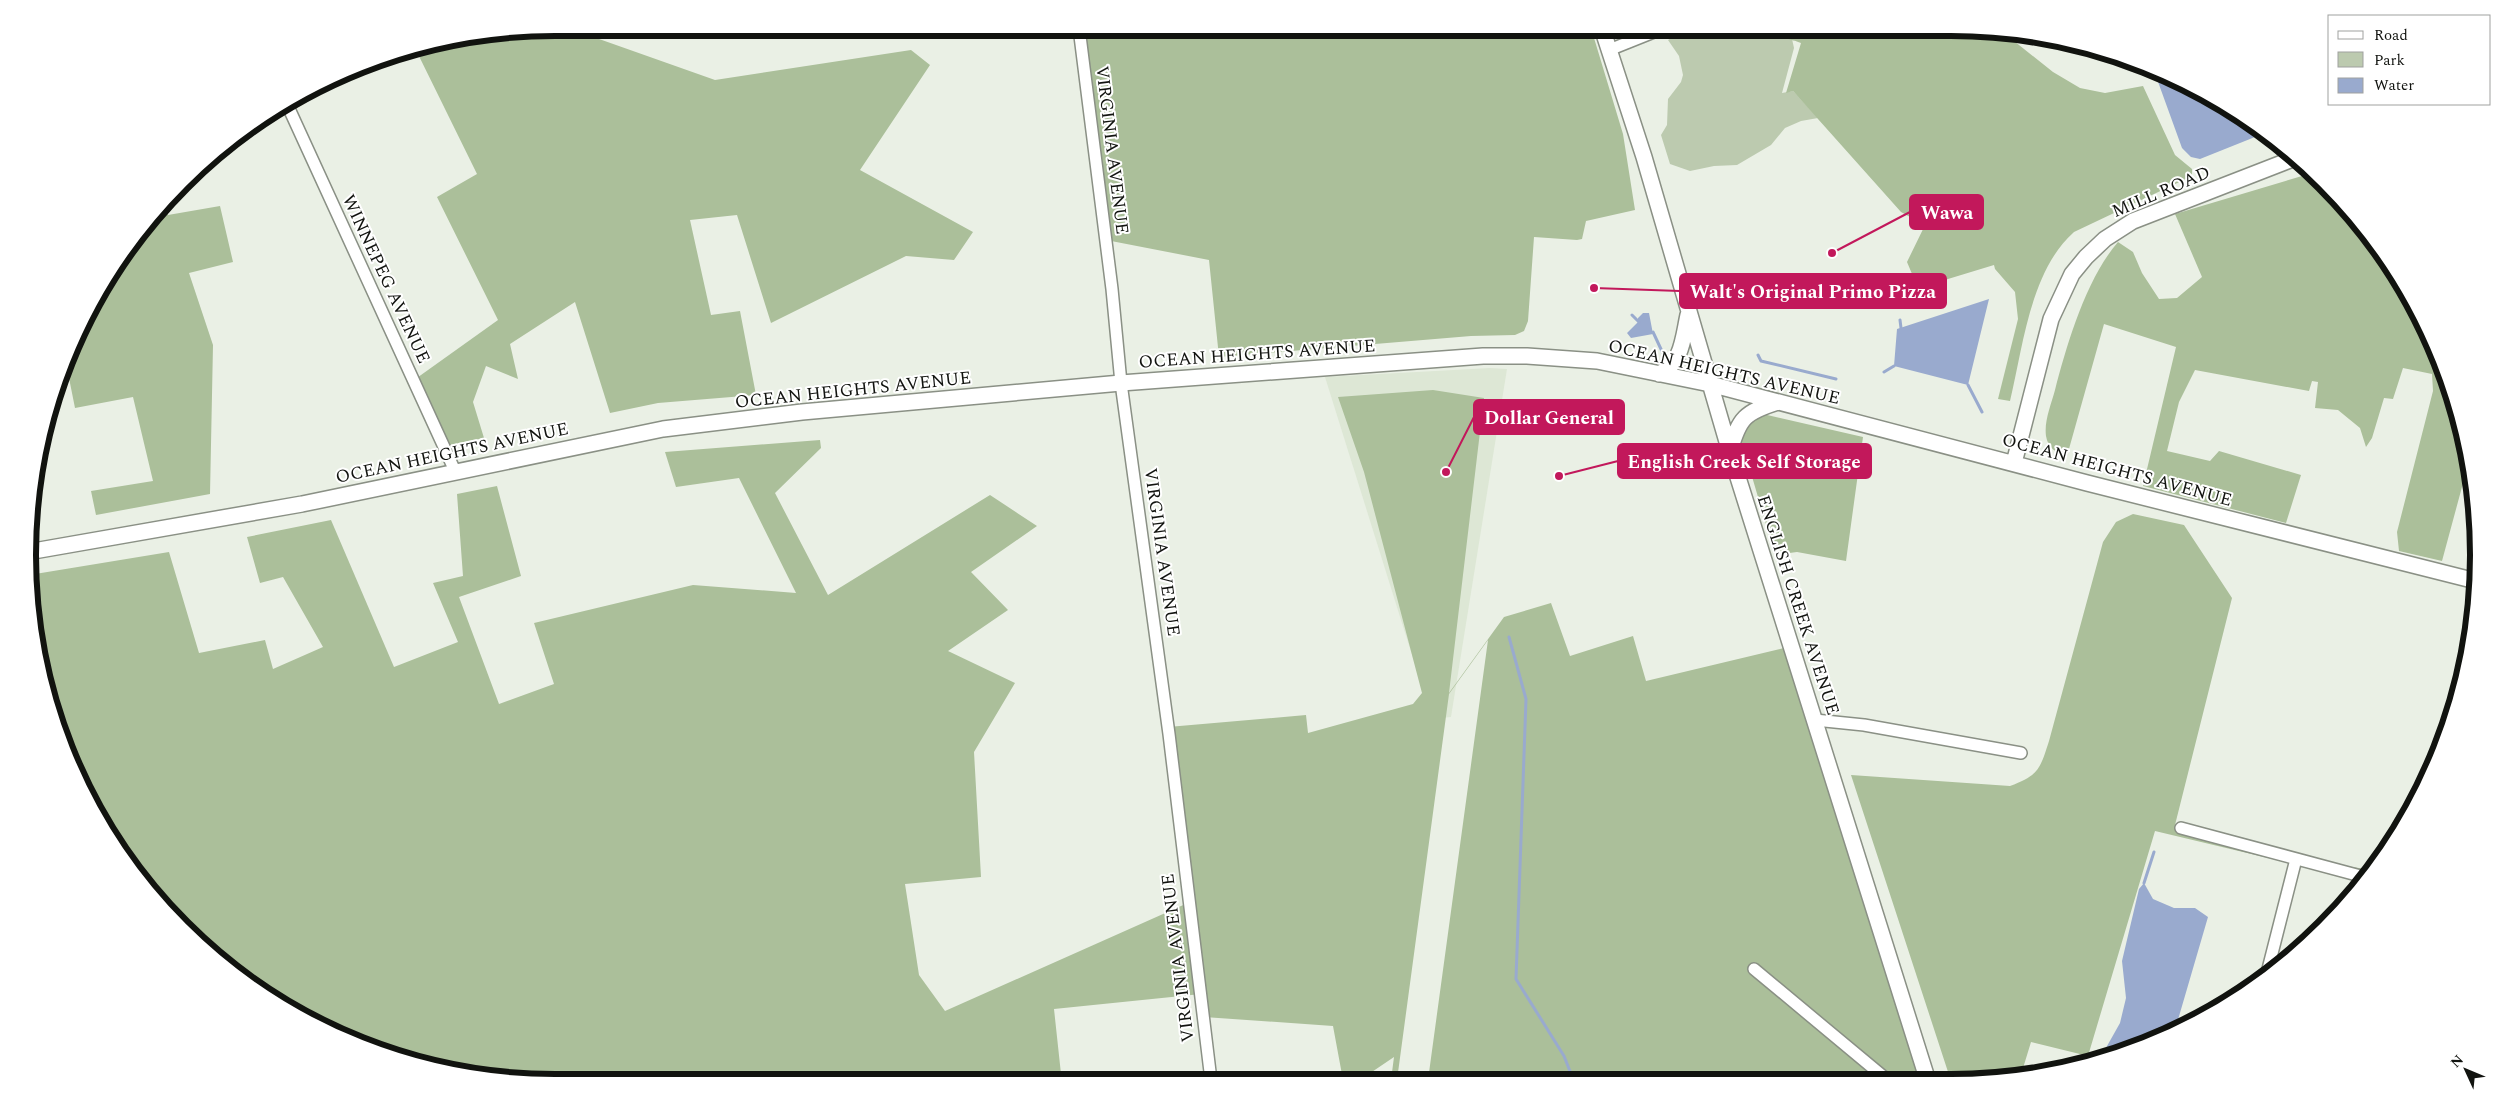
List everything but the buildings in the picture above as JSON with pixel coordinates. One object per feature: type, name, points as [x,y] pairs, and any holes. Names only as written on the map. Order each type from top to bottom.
[{"type":"main road","name":"ENGLISH CREEK AVENUE","points":[[1605,36],[1644,157],[1730,452],[1926,1074]]},
{"type":"main road","name":"MILL ROAD","points":[[2014,463],[2051,319],[2072,274],[2086,257],[2105,239],[2133,221],[2288,161]]},
{"type":"main road","points":[[1659,374],[1670,369],[1677,360],[1689,314]]},
{"type":"main road","name":"OCEAN HEIGHTS AVENUE","points":[[36,551],[302,504],[663,429],[802,412],[1121,383],[1483,356],[1522,355],[1583,360],[1710,384],[2469,579]]},
{"type":"main road","points":[[1730,452],[1736,430],[1744,418],[1752,411],[1778,402]]},
{"type":"street","name":"VIRGINIA AVENUE","points":[[1080,36],[1112,290],[1121,383],[1170,745],[1209,1074]]},
{"type":"street","points":[[1609,50],[1644,36]]},
{"type":"street","name":"WINNEPEG AVENUE","points":[[290,110],[455,471]]},
{"type":"street","points":[[1815,720],[1864,725],[2021,753]]},
{"type":"street","points":[[2181,828],[2359,876]]},
{"type":"street","points":[[2269,965],[2296,859]]},
{"type":"street","points":[[1754,969],[1880,1074]]},
{"type":"shaded area","points":[[1490,368],[1507,369],[1451,717],[1432,719],[1325,377]]},
{"type":"green space","points":[[591,36],[715,80],[911,50],[930,65],[860,170],[973,232],[954,260],[906,256],[771,323],[737,215],[690,220],[711,315],[740,311],[756,395],[658,403],[610,413],[575,302],[510,344],[518,379],[486,366],[473,402],[484,438],[444,446],[414,380],[498,320],[437,197],[477,174],[418,55],[454,46],[521,37]]},
{"type":"green space","points":[[1077,36],[1593,36],[1623,134],[1635,210],[1586,221],[1582,239],[1534,237],[1528,321],[1524,331],[1515,335],[1471,336],[1219,357],[1209,260],[1106,240]]},
{"type":"green space","points":[[1675,36],[1784,36],[1785,39],[1792,39],[1794,48],[1782,93],[1793,91],[1818,118],[1801,121],[1785,128],[1771,145],[1737,165],[1714,166],[1690,171],[1670,164],[1661,135],[1667,125],[1668,99],[1681,82],[1683,75],[1679,56],[1668,40]]},
{"type":"green space","points":[[1951,36],[2013,40],[2053,72],[2080,88],[2105,93],[2143,86],[2175,155],[2192,169],[2192,176],[2074,232],[2059,248],[2047,267],[2030,311],[2010,401],[1998,399],[2018,319],[2015,292],[1995,269],[1994,265],[1925,286],[1915,281],[1907,262],[1927,221],[1910,217],[1901,212],[1793,91],[1786,93],[1801,43],[1785,37]]},
{"type":"green space","points":[[2304,175],[2318,188],[2363,239],[2400,296],[2416,326],[2430,356],[2452,421],[2464,480],[2442,561],[2399,551],[2397,532],[2433,391],[2432,374],[2403,368],[2393,399],[2384,398],[2372,438],[2366,447],[2360,428],[2338,410],[2315,408],[2318,382],[2312,381],[2309,391],[2195,370],[2179,402],[2167,451],[2210,461],[2219,451],[2301,475],[2286,523],[2143,486],[2176,347],[2104,324],[2067,456],[2053,449],[2049,444],[2046,436],[2048,413],[2065,353],[2079,313],[2096,274],[2118,242],[2133,252],[2142,273],[2159,299],[2177,298],[2202,277],[2175,214]]},
{"type":"green space","points":[[220,206],[233,262],[189,273],[213,345],[210,494],[96,515],[91,491],[153,481],[133,397],[75,408],[69,376],[76,356],[106,296],[143,239],[167,211],[168,215]]},
{"type":"green space","points":[[1433,390],[1484,398],[1449,693],[1504,617],[1551,603],[1570,656],[1633,636],[1646,681],[1784,648],[1918,1074],[1429,1074],[1488,640],[1449,694],[1398,1074],[1392,1074],[1394,1057],[1369,1074],[1342,1074],[1333,1026],[1204,1017],[1201,994],[1054,1009],[1061,1074],[521,1073],[454,1064],[388,1046],[326,1020],[267,986],[239,967],[213,945],[165,897],[143,871],[124,843],[90,784],[64,722],[46,656],[37,574],[169,552],[199,653],[265,640],[273,669],[323,647],[283,577],[260,583],[247,537],[331,520],[394,667],[458,642],[433,583],[463,576],[457,494],[497,486],[521,576],[459,597],[499,704],[554,684],[534,623],[693,585],[796,593],[739,478],[676,487],[665,452],[820,440],[821,448],[775,493],[828,595],[990,495],[1037,526],[971,572],[1008,610],[948,651],[1015,683],[974,752],[981,877],[905,884],[919,975],[945,1011],[1190,902],[1168,727],[1306,715],[1308,733],[1413,704],[1422,693],[1364,472],[1338,397]]},
{"type":"green space","points":[[1763,414],[1863,437],[1846,561],[1797,552],[1775,555],[1741,439],[1746,425]]},
{"type":"green space","points":[[2133,514],[2184,525],[2232,598],[2175,825],[2296,859],[2365,869],[2356,879],[2155,831],[2088,1055],[2031,1042],[2023,1068],[1985,1073],[1949,1074],[1851,775],[2010,786],[2033,774],[2040,765],[2049,741],[2103,542],[2116,522]]},
{"type":"water","points":[[2157,79],[2210,106],[2257,136],[2200,159],[2191,157],[2182,148]]},
{"type":"water","points":[[1989,299],[1968,385],[1894,366],[1897,329]]},
{"type":"water","points":[[1643,313],[1649,313],[1653,334],[1631,338],[1627,333],[1638,322],[1638,318]]},
{"type":"water","points":[[2144,883],[2153,899],[2174,908],[2195,908],[2208,917],[2178,1021],[2150,1034],[2105,1050],[2120,1023],[2126,998],[2122,961],[2139,889]]},
{"type":"waterway","points":[[1632,315],[1639,322]]},
{"type":"waterway","points":[[1900,320],[1901,328]]},
{"type":"waterway","points":[[1653,332],[1667,362]]},
{"type":"waterway","points":[[1758,355],[1761,361],[1836,379]]},
{"type":"waterway","points":[[1884,372],[1894,366]]},
{"type":"waterway","points":[[1968,385],[1982,412]]},
{"type":"waterway","points":[[1509,637],[1526,699],[1516,979],[1564,1056],[1571,1074]]},
{"type":"waterway","points":[[2144,883],[2154,852]]},
{"type":"place","name":"Wawa","points":[[1832,253]]},
{"type":"place","name":"Walt's Original Primo Pizza","points":[[1594,288]]},
{"type":"place","name":"Dollar General","points":[[1446,472]]},
{"type":"place","name":"English Creek Self Storage","points":[[1559,476]]}]
